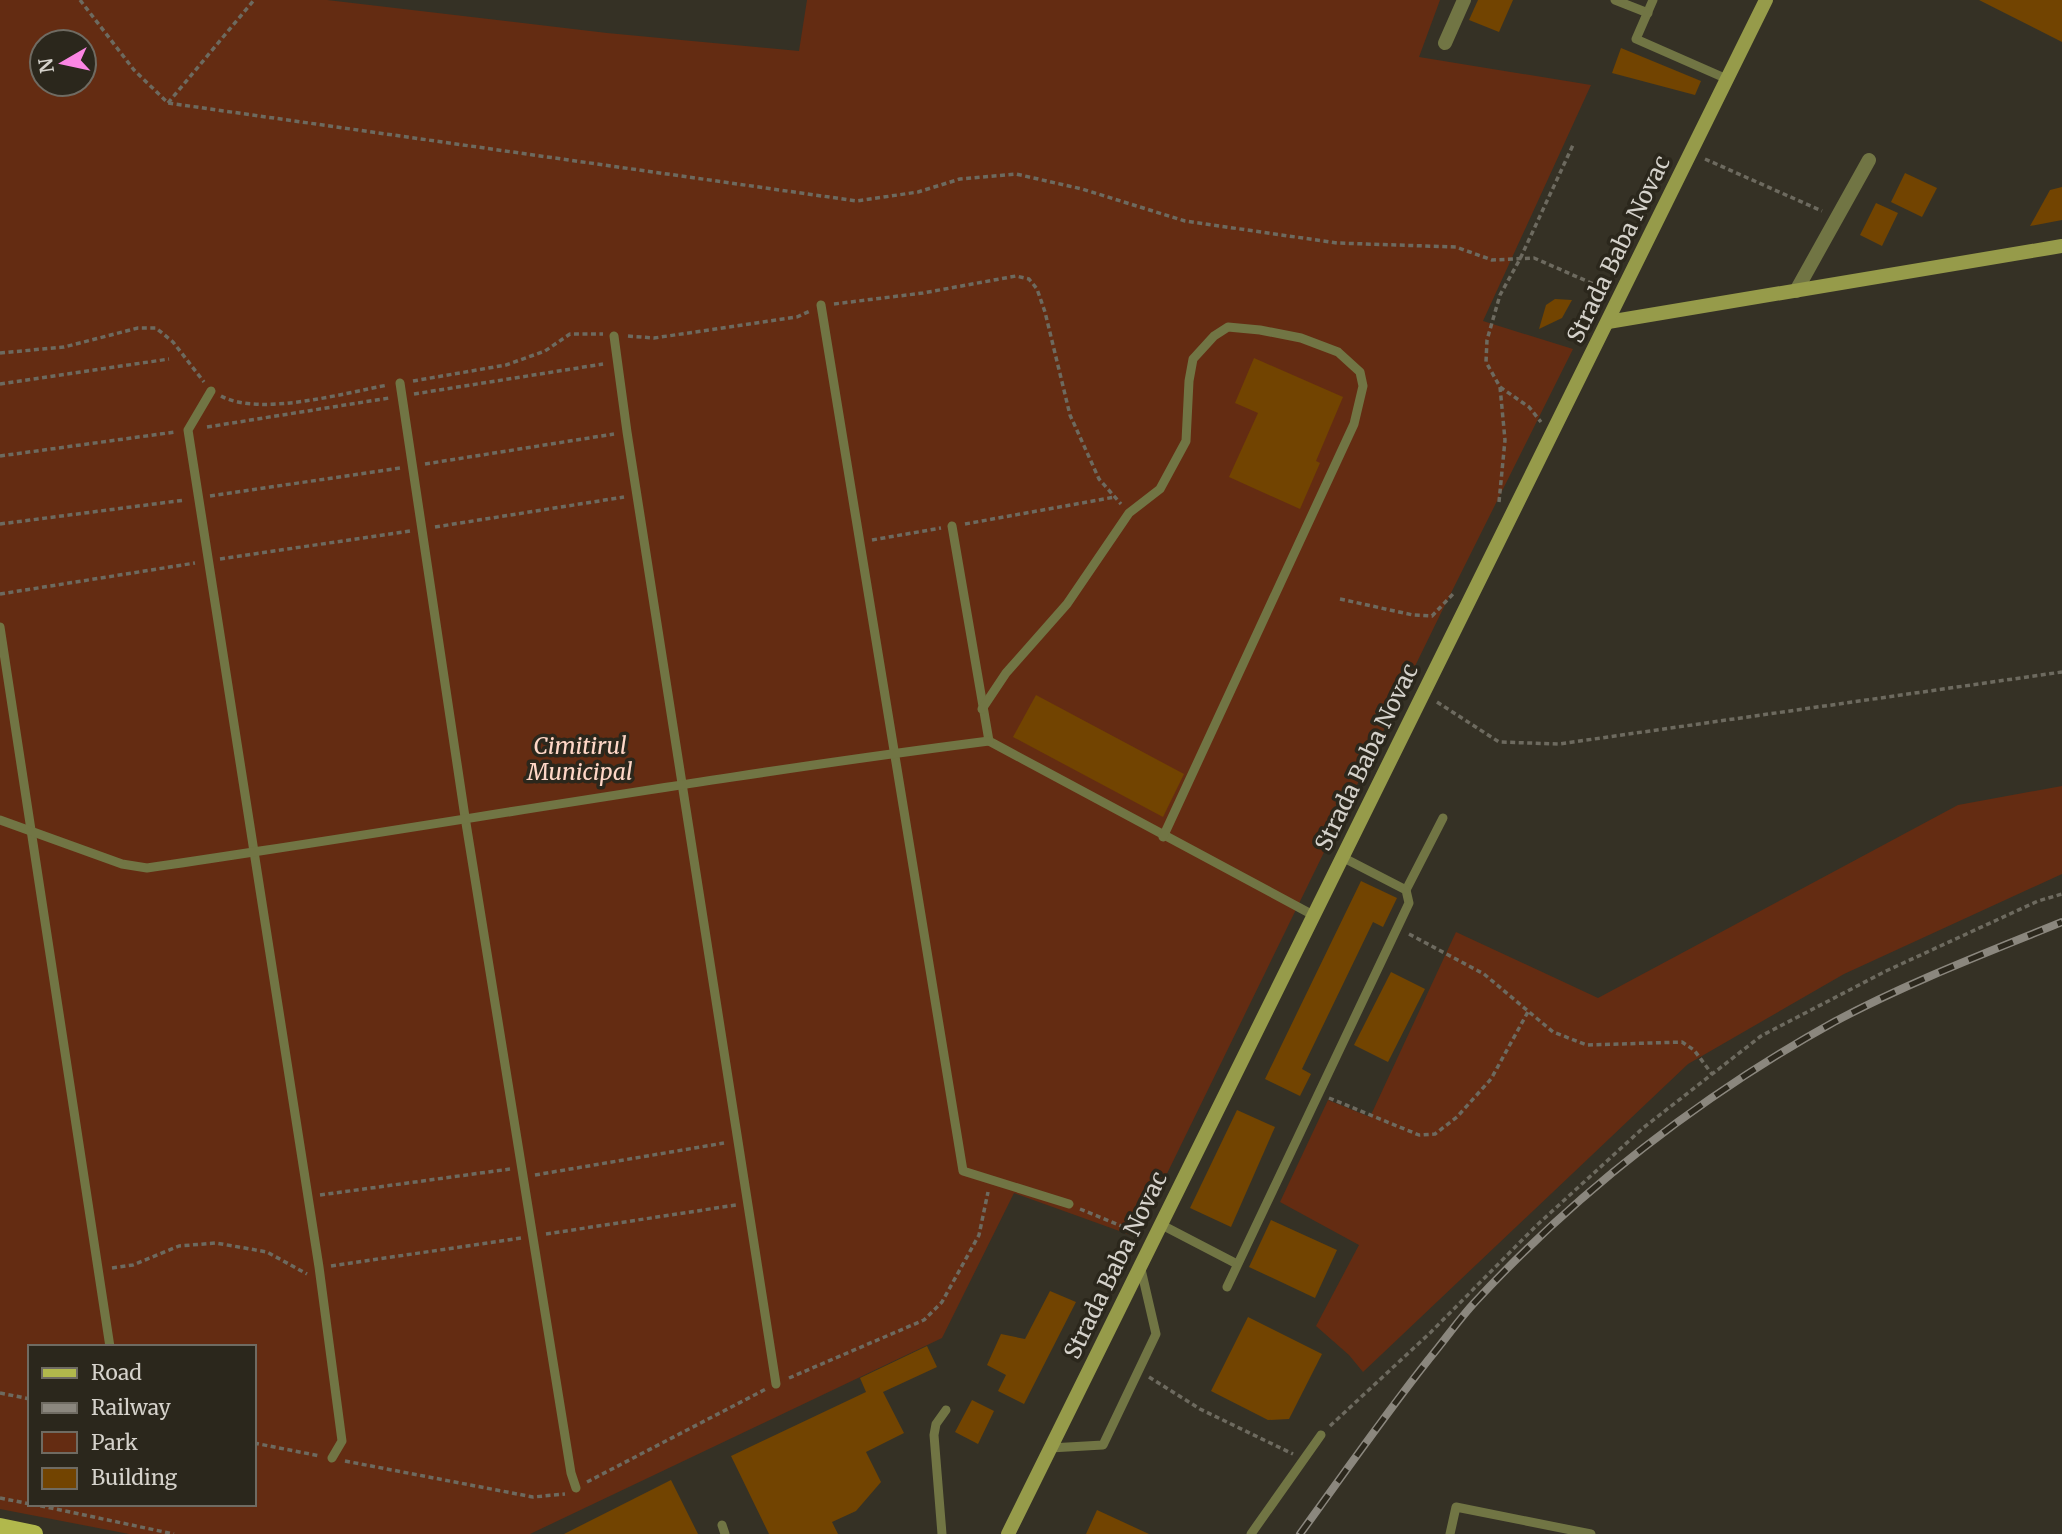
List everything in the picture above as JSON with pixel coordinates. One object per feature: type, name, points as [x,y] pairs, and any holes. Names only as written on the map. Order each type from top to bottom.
[{"type":"main road","name":"Strada Baba Novac","points":[[1008,1534],[1766,0]]},
{"type":"main road","points":[[1608,321],[2062,246]]},
{"type":"main road","points":[[0,1527],[34,1534]]},
{"type":"street","points":[[1445,43],[1464,0]]},
{"type":"street","points":[[1796,291],[1869,160]]},
{"type":"lane","points":[[1615,0],[1648,13]]},
{"type":"lane","points":[[1653,0],[1636,39],[1727,79]]},
{"type":"lane","points":[[821,305],[963,1171],[1069,1204]]},
{"type":"lane","points":[[982,709],[1006,673],[1067,604],[1129,513],[1160,489],[1186,441],[1189,381],[1193,359],[1214,336],[1228,327],[1259,330],[1301,338],[1338,352],[1360,372],[1363,386],[1354,424],[1163,836]]},
{"type":"lane","points":[[614,336],[681,786],[776,1384]]},
{"type":"lane","points":[[400,383],[465,817],[571,1473],[576,1488]]},
{"type":"lane","points":[[211,391],[188,430],[321,1282],[342,1441],[331,1458]]},
{"type":"lane","points":[[952,526],[989,741]]},
{"type":"lane","points":[[0,627],[110,1345]]},
{"type":"lane","points":[[0,820],[122,864],[147,868],[465,817],[989,741],[1313,915]]},
{"type":"lane","points":[[1227,1287],[1409,904],[1406,890],[1443,818]]},
{"type":"lane","points":[[1342,857],[1406,890]]},
{"type":"lane","points":[[1160,1224],[1237,1264]]},
{"type":"lane","points":[[1050,1448],[1103,1445],[1156,1334],[1140,1265]]},
{"type":"lane","points":[[942,1534],[934,1435],[936,1424],[946,1410]]},
{"type":"lane","points":[[1251,1534],[1321,1435]]},
{"type":"lane","points":[[1450,1534],[1456,1507],[1591,1534]]},
{"type":"path","points":[[80,0],[134,70],[169,103],[857,201],[918,192],[960,179],[1016,174],[1082,189],[1185,221],[1337,243],[1456,247],[1492,260],[1534,258],[1620,295]]},
{"type":"path","points":[[169,103],[254,0]]},
{"type":"path","points":[[1499,506],[1505,440],[1500,387],[1486,362],[1487,340],[1500,295],[1520,259],[1573,145]]},
{"type":"path","points":[[1690,152],[1837,218]]},
{"type":"path","points":[[0,384],[169,359]]},
{"type":"path","points":[[402,396],[617,361]]},
{"type":"path","points":[[1500,387],[1529,407],[1551,435]]},
{"type":"path","points":[[0,524],[198,498],[627,432]]},
{"type":"path","points":[[0,594],[637,495]]},
{"type":"path","points":[[860,542],[1115,497]]},
{"type":"path","points":[[1340,599],[1413,615],[1432,616],[1458,589]]},
{"type":"path","points":[[1423,693],[1499,743],[1559,744],[2062,672]]},
{"type":"path","points":[[1321,1435],[1431,1332],[1536,1226],[1643,1128],[1761,1037],[1886,971],[2038,901],[2062,894]]},
{"type":"path","points":[[1397,928],[1484,974],[1553,1032],[1587,1045],[1682,1042],[1694,1050],[1712,1074]]},
{"type":"path","points":[[1318,1094],[1419,1135],[1435,1134],[1457,1117],[1491,1079],[1529,1010]]},
{"type":"path","points":[[308,1197],[522,1172],[736,1140]]},
{"type":"path","points":[[256,1443],[533,1497],[568,1494],[776,1384],[923,1320],[942,1302],[979,1235],[990,1180]]},
{"type":"path","points":[[1069,1204],[1153,1238]]},
{"type":"path","points":[[98,1270],[133,1265],[178,1246],[216,1243],[267,1252],[321,1282]]},
{"type":"path","points":[[1139,1370],[1200,1409],[1303,1460]]},
{"type":"path","points":[[0,1394],[28,1399]]},
{"type":"path","points":[[0,1498],[28,1503]]},
{"type":"path","points":[[41,1506],[174,1534]]},
{"type":"green space","name":"Cimitirul Municipal","points":[[0,0],[327,0],[607,33],[799,51],[807,0],[1440,0],[1419,57],[1591,85],[1483,321],[1573,349],[1136,1237],[1014,1193],[942,1338],[530,1534],[129,1534],[0,1509]]},
{"type":"green space","points":[[2062,786],[2062,874],[1844,974],[1688,1064],[1363,1372],[1349,1355],[1316,1326],[1359,1245],[1280,1202],[1328,1100],[1370,1117],[1456,932],[1598,998],[1958,805]]},
{"type":"building","points":[[1478,0],[1513,0],[1499,32],[1469,20]]},
{"type":"building","points":[[1979,0],[2062,0],[2062,42]]},
{"type":"building","points":[[1621,48],[1701,81],[1695,95],[1612,73]]},
{"type":"building","points":[[1905,173],[1937,188],[1922,217],[1891,202]]},
{"type":"building","points":[[2062,187],[2062,220],[2030,226],[2050,190]]},
{"type":"building","points":[[1876,203],[1898,213],[1882,246],[1860,235]]},
{"type":"building","points":[[1555,299],[1572,300],[1562,318],[1539,329],[1546,305]]},
{"type":"building","points":[[1254,358],[1343,397],[1316,461],[1320,463],[1300,509],[1229,477],[1258,413],[1235,403]]},
{"type":"building","points":[[1036,695],[1184,774],[1163,817],[1013,737]]},
{"type":"building","points":[[1361,881],[1397,898],[1383,927],[1373,922],[1302,1069],[1311,1074],[1300,1096],[1265,1079]]},
{"type":"building","points":[[1391,972],[1425,989],[1388,1062],[1354,1045]]},
{"type":"building","points":[[1237,1110],[1275,1127],[1231,1227],[1190,1208]]},
{"type":"building","points":[[1271,1220],[1337,1250],[1315,1298],[1249,1267]]},
{"type":"building","points":[[1050,1291],[1076,1302],[1024,1404],[998,1391],[1006,1375],[987,1365],[1001,1334],[1025,1339]]},
{"type":"building","points":[[1248,1317],[1322,1354],[1289,1419],[1268,1420],[1211,1391]]},
{"type":"building","points":[[927,1346],[937,1367],[883,1392],[904,1433],[866,1452],[881,1482],[856,1511],[832,1522],[838,1534],[769,1534],[731,1456],[866,1392],[860,1378]]},
{"type":"building","points":[[972,1400],[994,1411],[978,1444],[955,1432]]},
{"type":"building","points":[[671,1480],[698,1534],[564,1534]]},
{"type":"building","points":[[1097,1510],[1149,1534],[1086,1534]]},
{"type":"railway","points":[[1300,1534],[1396,1402],[1470,1308],[1515,1260],[1599,1184],[1690,1113],[1785,1050],[1834,1022],[1918,981],[2062,922]]}]
